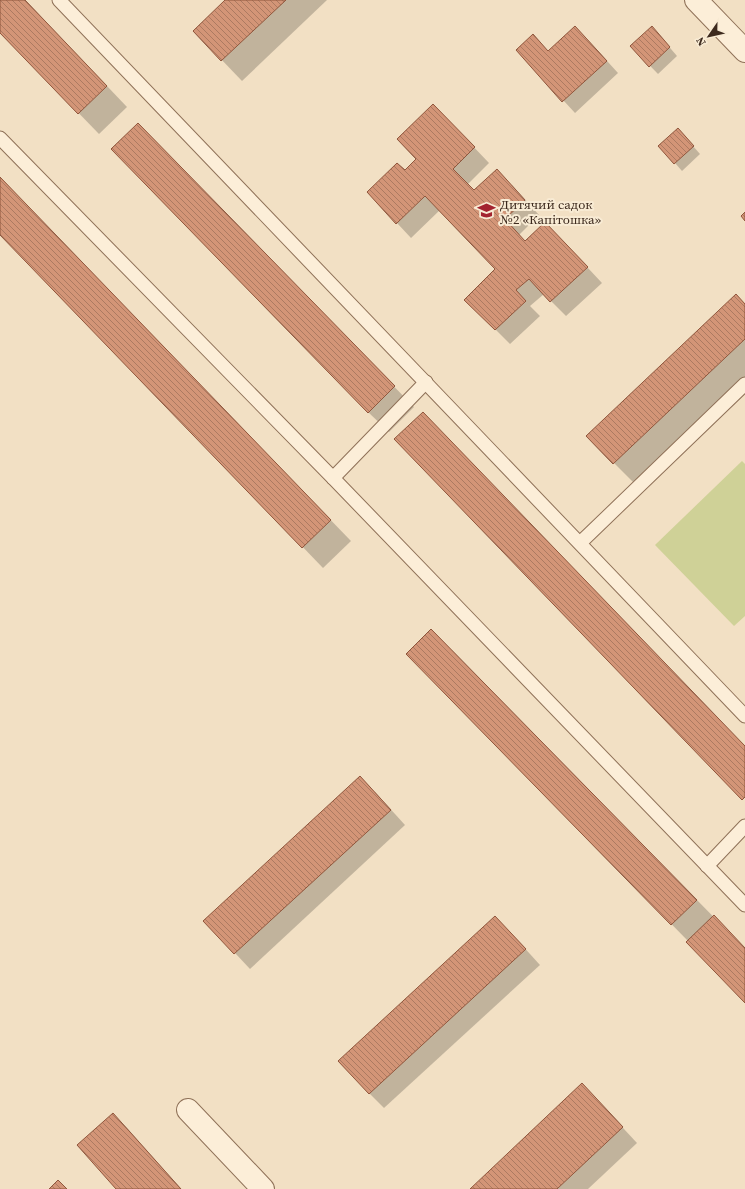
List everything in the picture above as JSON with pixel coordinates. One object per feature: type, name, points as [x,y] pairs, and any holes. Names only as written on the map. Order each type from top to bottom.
[{"type":"street","points":[[696,0],[745,51]]},
{"type":"street","points":[[188,1110],[263,1189]]},
{"type":"lane","points":[[59,0],[745,716]]},
{"type":"lane","points":[[0,138],[333,478],[745,906]]},
{"type":"lane","points":[[333,478],[426,382]]},
{"type":"lane","points":[[580,543],[745,384]]},
{"type":"lane","points":[[707,866],[745,826]]},
{"type":"green space","points":[[742,461],[745,464],[745,616],[734,626],[655,545]]},
{"type":"building","points":[[0,0],[25,0],[107,86],[78,114],[0,33]]},
{"type":"building","points":[[225,0],[286,0],[221,61],[193,31]]},
{"type":"building","points":[[575,26],[607,61],[562,102],[516,50],[533,34],[548,51]]},
{"type":"building","points":[[652,26],[670,47],[649,67],[630,46]]},
{"type":"building","points":[[433,104],[475,147],[453,169],[474,190],[497,169],[525,200],[505,219],[525,241],[545,222],[588,267],[550,302],[529,279],[516,290],[526,301],[495,330],[464,300],[495,269],[425,196],[396,224],[367,192],[397,163],[405,170],[416,159],[397,139]]},
{"type":"building","points":[[138,123],[395,386],[368,413],[111,149]]},
{"type":"building","points":[[678,128],[694,146],[674,164],[658,146]]},
{"type":"building","points":[[0,177],[331,520],[302,548],[0,235]]},
{"type":"building","points":[[745,212],[745,221],[741,216]]},
{"type":"building","points":[[736,294],[745,304],[745,339],[613,464],[586,436]]},
{"type":"building","points":[[423,412],[745,746],[745,797],[742,800],[394,439]]},
{"type":"building","points":[[431,629],[697,900],[671,925],[406,654]]},
{"type":"building","points":[[360,776],[391,810],[234,954],[203,921]]},
{"type":"building","points":[[714,915],[745,948],[745,1003],[686,942]]},
{"type":"building","points":[[495,916],[526,949],[369,1094],[338,1061]]},
{"type":"building","points":[[582,1083],[623,1127],[557,1189],[470,1189]]},
{"type":"building","points":[[113,1113],[181,1189],[116,1189],[77,1145]]},
{"type":"building","points":[[58,1180],[67,1189],[49,1189]]},
{"type":"place","name":"Дитячий садок №2 «Капітошка»","points":[[487,211]]}]
